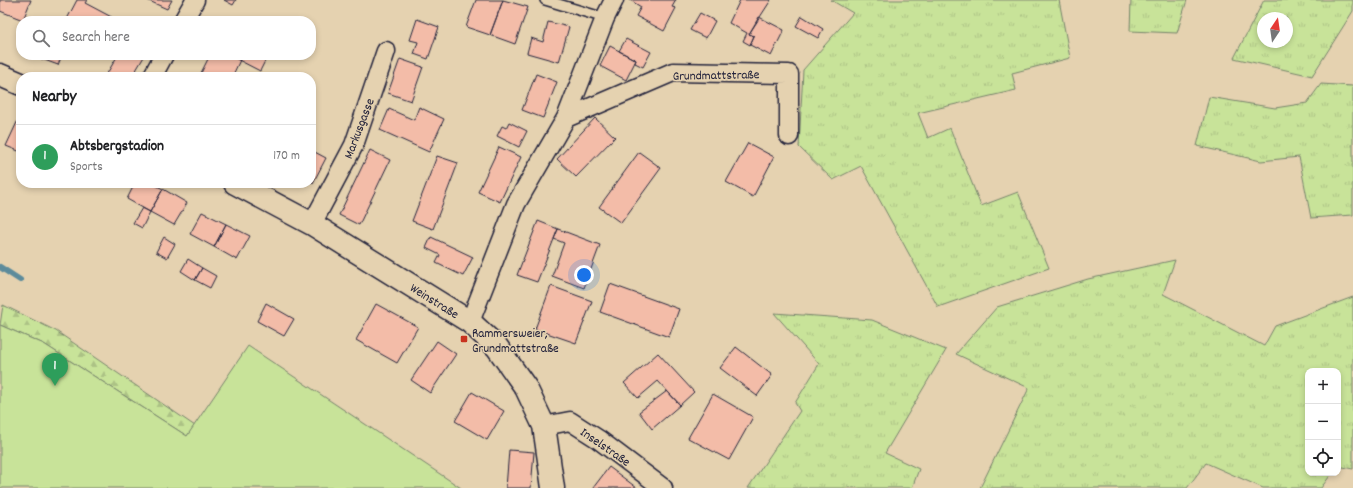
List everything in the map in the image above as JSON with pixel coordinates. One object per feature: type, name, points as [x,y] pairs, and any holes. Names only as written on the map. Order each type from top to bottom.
[{"type":"street","points":[[186,16],[195,0]]},
{"type":"street","points":[[470,322],[516,204],[566,118],[605,18],[614,0]]},
{"type":"street","name":"Markusgasse","points":[[312,224],[354,145],[386,51]]},
{"type":"street","points":[[155,72],[161,60]]},
{"type":"street","name":"Grundmattstraße","points":[[566,118],[673,72],[789,74],[790,136]]},
{"type":"street","points":[[0,75],[16,82]]},
{"type":"street","name":"Weinstraße","points":[[244,188],[312,224],[470,322],[497,347],[526,388],[544,426],[553,488]]},
{"type":"street","name":"Inselstraße","points":[[544,426],[570,421],[598,439],[663,488]]},
{"type":"lane","points":[[545,0],[605,18]]},
{"type":"green space","points":[[831,0],[1059,0],[1070,58],[1012,73],[1016,90],[918,113],[928,138],[950,128],[981,206],[1018,192],[1049,268],[938,307],[861,166],[833,180],[799,147],[803,70],[853,13]]},
{"type":"green space","points":[[1131,0],[1187,0],[1177,33],[1130,31]]},
{"type":"green space","points":[[1264,0],[1353,0],[1353,11],[1312,76],[1234,58],[1257,14],[1257,48],[1293,48],[1293,12],[1258,12]]},
{"type":"green space","points":[[1321,84],[1353,86],[1353,215],[1311,218],[1299,157],[1261,161],[1197,146],[1209,97],[1275,108],[1307,103]]},
{"type":"green space","points":[[1175,260],[1163,294],[1264,346],[1275,326],[1353,297],[1353,469],[1341,467],[1341,368],[1305,368],[1305,476],[1330,476],[1321,488],[1263,488],[1206,463],[1187,488],[980,488],[1029,388],[956,354],[997,307],[1088,279]]},
{"type":"green space","points":[[3,305],[56,331],[195,426],[187,436],[44,344],[0,325]]},
{"type":"green space","points":[[774,313],[872,320],[946,350],[885,453],[919,469],[912,488],[748,488],[800,411],[795,403],[819,364]]},
{"type":"green space","points":[[0,325],[44,344],[187,436],[248,346],[461,488],[0,488]]},
{"type":"building","points":[[0,0],[31,0],[25,16],[16,16],[16,17],[0,11]]},
{"type":"building","points":[[77,0],[87,0],[85,3],[110,16],[69,16]]},
{"type":"building","points":[[147,0],[172,0],[167,9]]},
{"type":"building","points":[[224,0],[236,0],[233,5]]},
{"type":"building","points":[[476,0],[503,0],[490,35],[466,27]]},
{"type":"building","points":[[503,0],[528,7],[515,44],[490,35]]},
{"type":"building","points":[[630,0],[676,0],[672,7],[676,8],[664,31],[636,16],[641,7]]},
{"type":"building","points":[[740,0],[771,0],[749,34],[754,36],[750,45],[743,41],[747,33],[729,23]]},
{"type":"building","points":[[700,13],[715,21],[706,38],[690,30]]},
{"type":"building","points":[[802,16],[823,29],[818,38],[796,26]]},
{"type":"building","points":[[759,17],[784,30],[771,56],[750,45],[754,36],[749,34]]},
{"type":"building","points":[[417,19],[439,27],[428,59],[414,54],[418,42],[410,40]]},
{"type":"building","points":[[548,22],[569,27],[559,62],[527,53],[531,38],[543,42]]},
{"type":"building","points":[[626,39],[651,52],[643,67],[635,63],[636,60],[619,51]]},
{"type":"building","points":[[610,46],[636,60],[626,80],[600,66]]},
{"type":"building","points":[[400,59],[423,67],[411,101],[388,93]]},
{"type":"building","points":[[44,60],[60,60],[58,65]]},
{"type":"building","points":[[115,60],[142,60],[135,72],[108,72]]},
{"type":"building","points":[[208,60],[240,60],[234,72],[202,72]]},
{"type":"building","points":[[239,60],[266,60],[260,71]]},
{"type":"building","points":[[536,74],[557,82],[543,118],[522,110]]},
{"type":"building","points":[[419,107],[444,119],[429,152],[380,130],[389,109],[414,120]]},
{"type":"building","points":[[595,118],[615,137],[576,177],[557,159]]},
{"type":"building","points":[[509,122],[527,131],[519,147],[497,136],[502,126],[506,128]]},
{"type":"building","points":[[16,124],[16,150],[6,146]]},
{"type":"building","points":[[748,143],[774,157],[753,197],[726,182]]},
{"type":"building","points":[[499,147],[521,157],[500,202],[478,192]]},
{"type":"building","points":[[370,150],[390,160],[359,225],[339,215]]},
{"type":"building","points":[[639,152],[661,168],[621,223],[599,207]]},
{"type":"building","points":[[316,153],[326,158],[316,177]]},
{"type":"building","points":[[437,156],[458,163],[433,229],[412,221]]},
{"type":"building","points":[[132,188],[163,189],[150,212],[127,199]]},
{"type":"building","points":[[163,189],[187,203],[174,225],[150,212]]},
{"type":"building","points":[[142,208],[150,212],[142,228],[133,223]]},
{"type":"building","points":[[202,212],[226,224],[214,247],[190,234]]},
{"type":"building","points":[[538,221],[558,229],[537,282],[517,275]]},
{"type":"building","points":[[226,224],[250,236],[237,260],[214,247]]},
{"type":"building","points":[[558,229],[600,245],[584,288],[552,276],[564,243],[554,239]]},
{"type":"building","points":[[164,237],[175,244],[167,258],[156,252]]},
{"type":"building","points":[[431,237],[473,257],[463,276],[436,263],[440,255],[426,248]]},
{"type":"building","points":[[188,259],[202,268],[195,280],[181,271]]},
{"type":"building","points":[[202,268],[216,276],[210,288],[195,280]]},
{"type":"building","points":[[610,284],[679,309],[669,337],[600,312]]},
{"type":"building","points":[[551,286],[592,301],[576,343],[535,329]]},
{"type":"building","points":[[266,303],[294,319],[284,336],[257,321]]},
{"type":"building","points":[[376,304],[418,327],[397,363],[356,340]]},
{"type":"building","points":[[437,341],[456,354],[430,393],[411,380]]},
{"type":"building","points":[[736,347],[772,375],[757,396],[720,368]]},
{"type":"building","points":[[658,353],[694,392],[680,405],[658,381],[638,398],[624,383]]},
{"type":"building","points":[[667,391],[680,405],[652,429],[639,412]]},
{"type":"building","points":[[472,392],[504,411],[487,440],[455,421]]},
{"type":"building","points":[[713,394],[753,417],[729,460],[688,438]]},
{"type":"building","points":[[509,450],[534,452],[531,488],[506,488]]},
{"type":"building","points":[[609,467],[637,488],[593,488]]},
{"type":"waterway","points":[[0,267],[20,280]]},
{"type":"place","name":"Rammersweier, Grundmattstraße","points":[[464,339]]},
{"type":"place","name":"Abtsbergstadion","points":[[55,386]]}]
